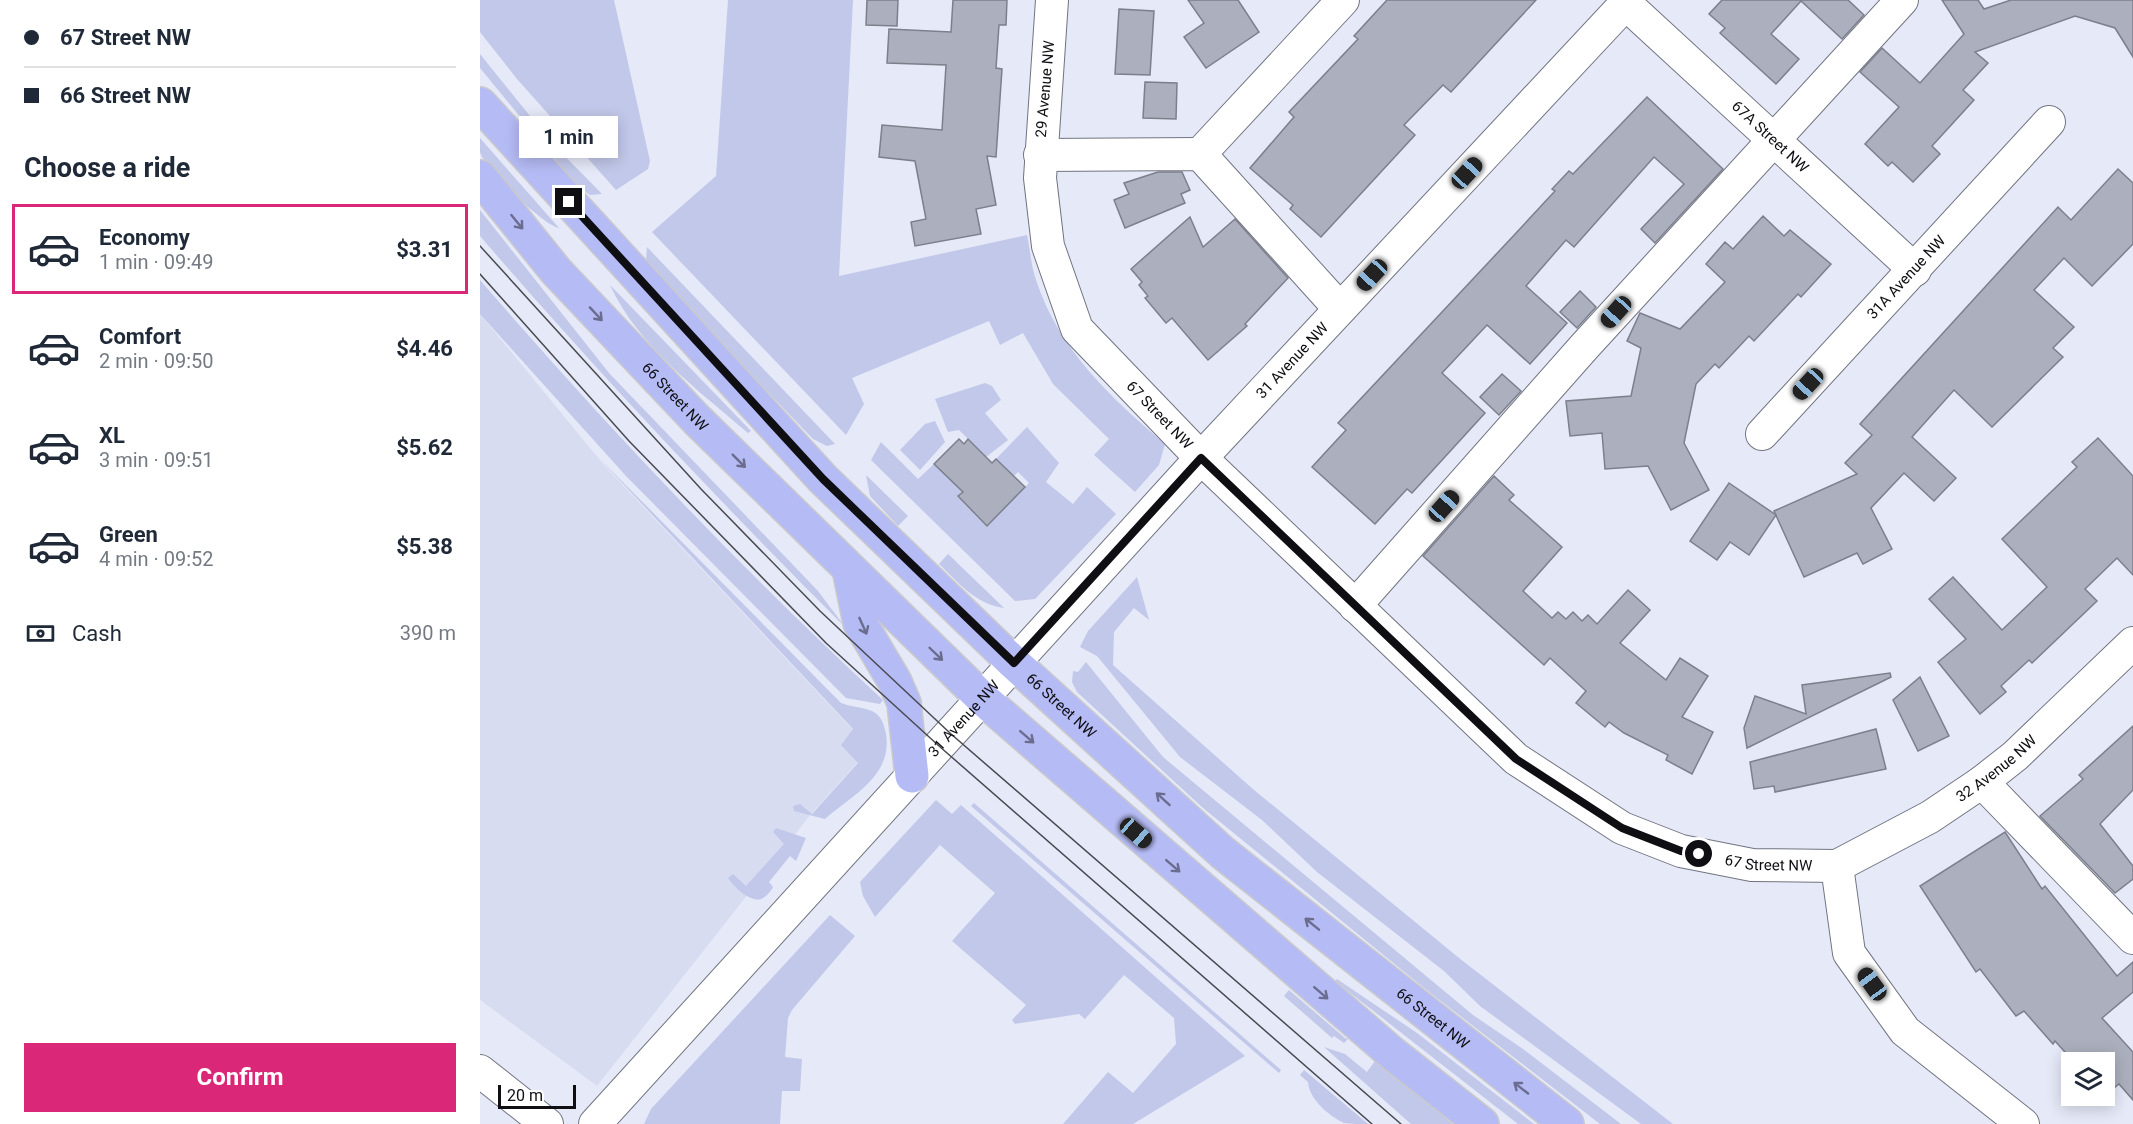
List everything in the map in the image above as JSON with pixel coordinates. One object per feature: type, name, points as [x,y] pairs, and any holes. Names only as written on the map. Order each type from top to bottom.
[{"type":"main road","name":"66 Street NW","points":[[480,104],[823,479],[1014,663],[1223,853],[1567,1124]]},
{"type":"main road","name":"66 Street NW","points":[[480,177],[556,271],[697,420],[983,699],[1375,1039],[1482,1124]]},
{"type":"main road","points":[[849,569],[860,623],[895,682],[904,703],[912,776]]},
{"type":"street","name":"29 Avenue NW","points":[[1040,167],[1052,0]]},
{"type":"street","points":[[1040,167],[1200,154],[1343,0]]},
{"type":"street","points":[[1355,606],[1584,347],[1902,0]]},
{"type":"street","name":"67A Street NW","points":[[1627,2],[1916,270]]},
{"type":"street","name":"31 Avenue NW","points":[[595,1124],[1201,458],[1627,2]]},
{"type":"street","name":"31A Avenue NW","points":[[1762,434],[1916,270],[2049,122]]},
{"type":"street","points":[[1200,154],[1340,309]]},
{"type":"street","name":"67 Street NW","points":[[1040,167],[1048,246],[1077,329],[1201,458],[1516,759],[1622,828],[1681,851],[1752,864],[1837,866]]},
{"type":"street","name":"32 Avenue NW","points":[[1837,866],[1930,817],[1982,782],[2015,756],[2133,643]]},
{"type":"street","points":[[1982,782],[2129,925]]},
{"type":"street","points":[[1837,866],[1849,952],[1905,1031],[2023,1124]]},
{"type":"street","points":[[480,1071],[547,1124]]},
{"type":"shaded area","points":[[480,0],[614,0],[650,161],[648,169],[616,190],[517,79],[480,32]]},
{"type":"shaded area","points":[[728,0],[853,0],[839,276],[1027,235],[1036,280],[1058,329],[1089,371],[1125,409],[1165,444],[1159,465],[1135,492],[1094,455],[1109,439],[1053,384],[1023,333],[1000,345],[989,321],[852,378],[864,404],[846,435],[652,232],[716,176]]},
{"type":"shaded area","points":[[480,54],[551,142],[602,194],[590,195],[577,186],[480,68]]},
{"type":"shaded area","points":[[480,138],[559,228],[551,225],[528,207],[502,182],[480,152]]},
{"type":"shaded area","points":[[480,210],[609,373],[818,591],[845,627],[659,435],[524,287],[480,236]]},
{"type":"shaded area","points":[[647,247],[835,444],[827,446],[813,439],[671,292],[646,261]]},
{"type":"shaded area","points":[[480,280],[576,389],[676,496],[726,548],[883,700],[880,704],[846,698],[626,476],[480,314]]},
{"type":"shaded area","points":[[610,285],[751,431],[748,433],[671,366],[636,328]]},
{"type":"shaded area","points":[[480,314],[604,465],[853,730],[858,762],[811,814],[597,1086],[480,1000]]},
{"type":"shaded area","points":[[985,383],[992,386],[1001,400],[985,413],[1008,440],[986,457],[959,430],[948,432],[935,399]]},
{"type":"shaded area","points":[[935,421],[945,442],[920,470],[900,450],[925,424]]},
{"type":"shaded area","points":[[1027,427],[1059,463],[1046,482],[1073,504],[1087,487],[1116,514],[1035,599],[1015,601],[871,460],[881,442],[918,479],[934,464],[963,492],[958,497],[987,525],[1029,483],[1018,472],[1014,476],[996,459]]},
{"type":"shaded area","points":[[597,456],[841,703],[872,711],[880,718],[886,734],[883,762],[868,784],[825,819],[794,811],[793,806],[800,804],[812,814],[858,763],[841,745],[853,729]]},
{"type":"shaded area","points":[[866,475],[908,516],[898,526],[870,496]]},
{"type":"shaded area","points":[[948,554],[1004,608],[984,602],[968,592],[939,564]]},
{"type":"shaded area","points":[[1137,577],[1149,620],[1134,608],[1114,632],[1113,665],[1254,790],[1459,958],[1673,1124],[1641,1124],[1480,1006],[1444,971],[1317,872],[1262,820],[1180,757],[1097,656],[1080,647],[1088,631]]},
{"type":"shaded area","points":[[1086,662],[1163,757],[1473,1015],[1523,1049],[1621,1124],[1600,1124],[1424,988],[1203,808],[1077,692],[1072,682],[1073,671],[1078,672]]},
{"type":"shaded area","points":[[936,800],[952,814],[961,805],[1245,1056],[1133,1124],[1063,1124],[1108,1072],[1133,1093],[1176,1044],[1174,1018],[1124,975],[1085,1019],[1079,1014],[1015,1024],[1012,1020],[1026,1005],[952,941],[995,893],[940,845],[875,917],[863,896],[860,882]]},
{"type":"shaded area","points":[[974,803],[1281,1070],[1279,1073],[971,806]]},
{"type":"shaded area","points":[[776,828],[806,838],[796,861],[790,856],[769,882],[773,887],[769,893],[759,899],[748,897],[738,890],[728,878],[733,874],[746,886],[784,844],[773,832]]},
{"type":"shaded area","points":[[830,915],[855,936],[792,1010],[788,1018],[785,1057],[802,1059],[800,1091],[782,1091],[780,1124],[644,1124],[651,1109]]},
{"type":"shaded area","points":[[1337,979],[1417,1033],[1534,1124],[1518,1124],[1335,981]]},
{"type":"shaded area","points":[[1289,990],[1348,1039],[1344,1043],[1334,1036],[1332,1038],[1284,996]]},
{"type":"shaded area","points":[[1324,1047],[1345,1054],[1367,1072],[1375,1061],[1453,1124],[1411,1124]]},
{"type":"shaded area","points":[[1304,1070],[1368,1124],[1344,1123],[1326,1111],[1312,1095],[1308,1082],[1300,1075]]},
{"type":"building","points":[[867,0],[898,0],[897,26],[866,25]]},
{"type":"building","points":[[953,0],[1007,0],[1006,25],[999,25],[996,68],[1002,69],[996,157],[987,156],[996,205],[976,209],[981,234],[915,246],[911,222],[926,219],[915,161],[879,157],[882,125],[942,130],[946,65],[887,63],[889,29],[951,32]]},
{"type":"building","points":[[1188,0],[1238,0],[1259,32],[1206,68],[1184,37],[1204,23]]},
{"type":"building","points":[[1387,0],[1536,0],[1451,92],[1443,85],[1404,125],[1415,135],[1321,237],[1290,209],[1293,205],[1250,168],[1294,117],[1289,112],[1358,39],[1354,36]]},
{"type":"building","points":[[1722,0],[1848,0],[1864,15],[1842,39],[1801,1],[1771,34],[1799,59],[1776,84],[1720,33],[1725,28],[1709,14]]},
{"type":"building","points":[[1942,0],[1978,0],[1984,9],[2011,0],[2133,0],[2133,57],[2115,28],[2075,16],[1975,52],[1988,63],[1963,90],[1974,100],[1932,146],[1940,154],[1913,182],[1892,162],[1888,166],[1865,144],[1899,107],[1860,72],[1882,48],[1920,83],[1964,34]]},
{"type":"building","points":[[1119,9],[1154,11],[1150,75],[1115,74]]},
{"type":"building","points":[[1145,82],[1177,83],[1176,119],[1143,118]]},
{"type":"building","points":[[1647,97],[1723,169],[1655,243],[1641,229],[1684,184],[1654,157],[1574,247],[1566,240],[1526,286],[1567,323],[1530,364],[1487,325],[1442,373],[1485,413],[1412,493],[1407,489],[1375,524],[1312,467],[1346,430],[1338,423],[1555,191],[1552,189],[1569,171],[1573,174]]},
{"type":"building","points":[[2118,169],[2133,183],[2133,244],[2092,286],[2064,258],[2034,290],[2074,327],[2053,348],[2063,357],[1992,427],[1954,390],[1912,437],[1956,478],[1934,501],[1904,473],[1871,508],[1892,549],[1863,564],[1857,553],[1804,577],[1774,511],[1857,474],[1845,463],[1872,435],[1860,424],[2058,207],[2071,220]]},
{"type":"building","points":[[1158,172],[1182,172],[1190,190],[1181,194],[1185,203],[1125,228],[1114,200],[1129,194],[1124,183]]},
{"type":"building","points":[[1763,216],[1784,236],[1790,230],[1831,264],[1801,297],[1798,294],[1754,341],[1749,336],[1719,368],[1715,364],[1696,384],[1684,443],[1709,490],[1671,510],[1648,466],[1605,469],[1602,433],[1570,436],[1566,401],[1631,396],[1641,348],[1627,341],[1640,313],[1680,329],[1725,282],[1706,264],[1725,242],[1733,249]]},
{"type":"building","points":[[1190,217],[1203,247],[1235,219],[1288,278],[1245,324],[1247,326],[1208,360],[1172,318],[1166,323],[1145,298],[1148,296],[1139,285],[1142,282],[1131,269]]},
{"type":"building","points":[[1580,291],[1596,307],[1577,328],[1560,312]]},
{"type":"building","points":[[1502,374],[1521,391],[1499,415],[1480,397]]},
{"type":"building","points":[[2098,438],[2133,476],[2133,575],[2117,558],[2085,589],[2097,601],[2032,663],[2029,660],[2001,686],[2006,692],[1980,714],[1938,662],[1966,639],[1929,599],[1953,577],[2002,630],[2047,587],[2002,539],[2077,467],[2072,462]]},
{"type":"building","points":[[959,439],[964,444],[968,439],[992,463],[996,459],[1025,487],[987,526],[958,496],[963,492],[934,464]]},
{"type":"building","points":[[1494,476],[1514,495],[1509,500],[1562,547],[1523,591],[1552,618],[1558,612],[1566,619],[1573,612],[1582,621],[1588,615],[1597,624],[1628,590],[1650,610],[1620,643],[1666,680],[1680,658],[1708,676],[1682,717],[1713,732],[1692,774],[1666,760],[1668,755],[1624,733],[1609,722],[1605,727],[1576,703],[1586,691],[1550,658],[1544,665],[1423,556]]},
{"type":"building","points":[[1729,483],[1776,515],[1749,555],[1730,542],[1717,560],[1690,541]]},
{"type":"building","points":[[1890,673],[1891,677],[1747,748],[1744,728],[1755,696],[1806,714],[1802,685]]},
{"type":"building","points":[[1920,677],[1949,736],[1918,751],[1893,700]]},
{"type":"building","points":[[2133,726],[2133,790],[2100,824],[2133,866],[2133,879],[2115,893],[2040,816],[2083,779],[2079,775]]},
{"type":"building","points":[[1876,729],[1886,769],[1775,792],[1774,786],[1754,789],[1750,762]]},
{"type":"building","points":[[2005,832],[2042,889],[2045,886],[2117,976],[2133,962],[2133,992],[2102,1018],[2133,1052],[2133,1100],[2119,1084],[2115,1087],[2115,1052],[2065,1052],[2055,1041],[2053,1044],[2024,1011],[2016,1016],[1980,969],[1976,972],[1920,886]]},
{"type":"tram line","points":[[480,246],[701,489],[820,611],[951,734],[1401,1124]]},
{"type":"tram line","points":[[480,274],[629,441],[826,643],[939,746],[1372,1124]]},
{"type":"route","points":[[569,202],[823,479],[1014,663],[1201,458],[1516,759],[1622,828],[1681,851],[1699,854]]}]
